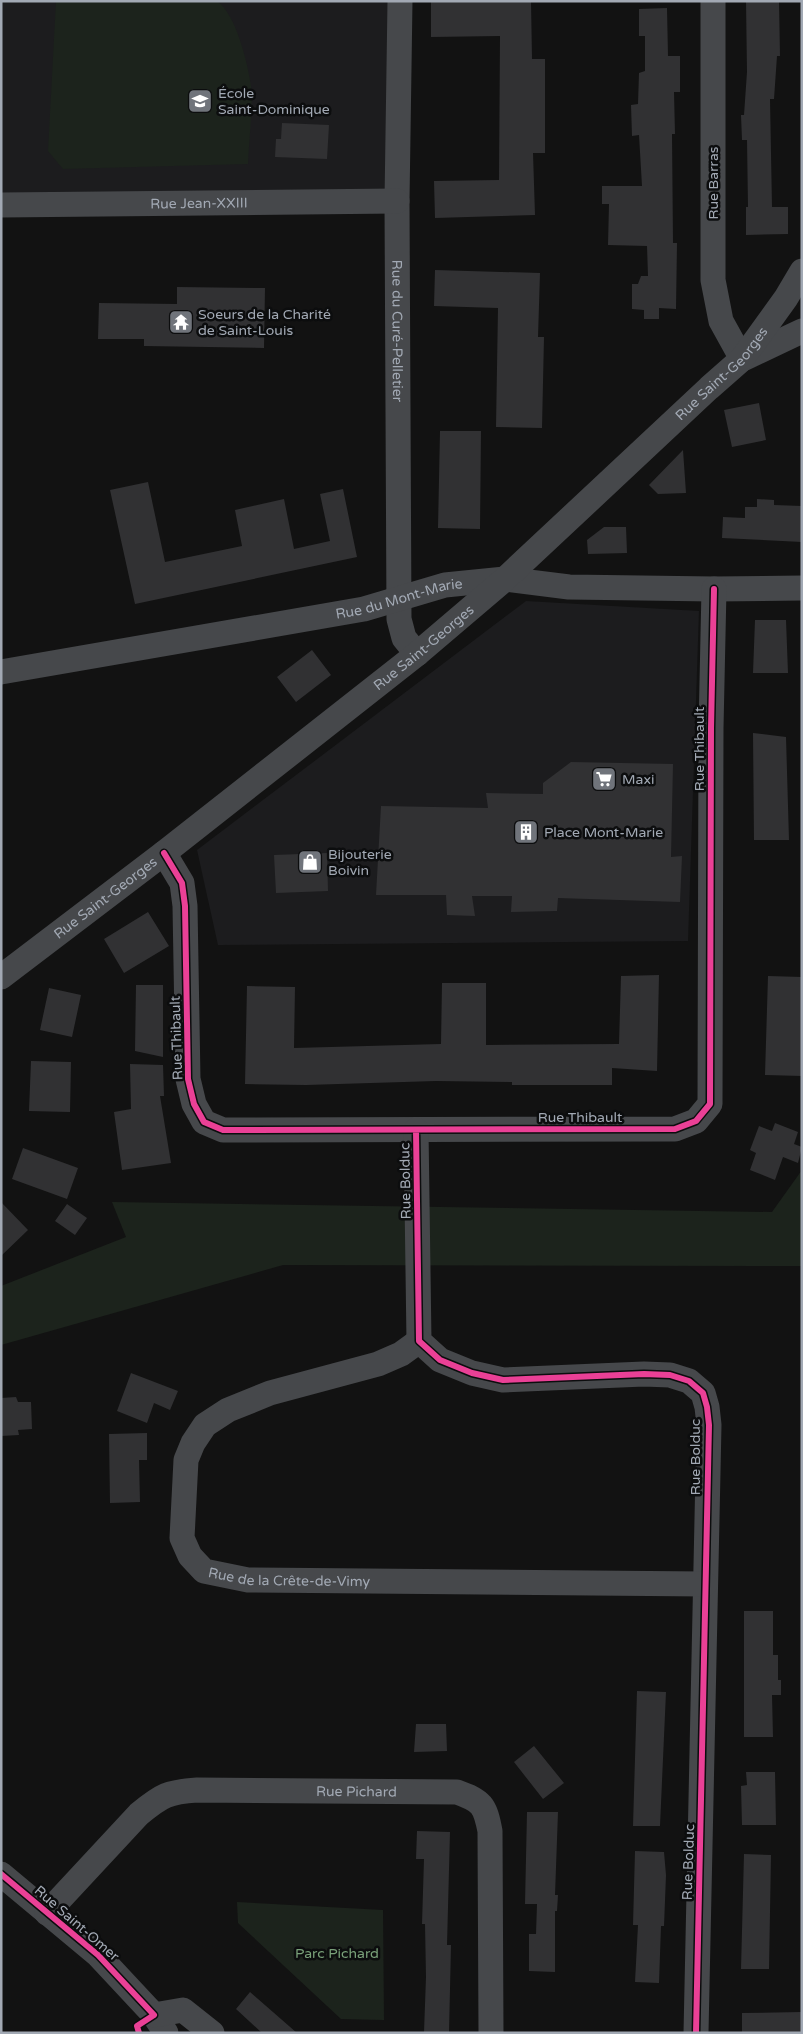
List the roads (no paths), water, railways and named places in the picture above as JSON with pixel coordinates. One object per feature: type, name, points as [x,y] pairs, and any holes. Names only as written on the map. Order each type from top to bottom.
[{"type":"street","name":"Rue du Curé-Pelletier","points":[[400,1],[397,201],[399,619],[404,638],[417,654]]},
{"type":"street","name":"Rue Barras","points":[[713,1],[713,280],[721,320],[742,359]]},
{"type":"street","name":"Rue Jean-XXIII","points":[[1,205],[397,201]]},
{"type":"street","name":"Rue Saint-Georges","points":[[1,977],[164,853],[417,654],[505,579],[742,359],[786,298],[802,271]]},
{"type":"street","points":[[742,359],[802,331]]},
{"type":"street","name":"Rue du Mont-Marie","points":[[1,672],[364,609],[444,585],[505,579],[568,587],[802,588]]},
{"type":"street","name":"Rue Thibault","points":[[164,853],[182,883],[185,906],[188,1079],[194,1104],[204,1122],[223,1130],[416,1130],[675,1129],[696,1121],[710,1104],[711,728],[714,589]]},
{"type":"street","name":"Rue Bolduc","points":[[416,1130],[419,1341],[440,1360],[472,1373],[503,1380],[644,1374],[670,1375],[689,1382],[703,1393],[709,1425],[696,2033]]},
{"type":"street","name":"Rue de la Crête-de-Vimy","points":[[419,1341],[401,1354],[378,1364],[270,1393],[228,1410],[205,1425],[193,1443],[186,1460],[182,1538],[190,1556],[204,1571],[248,1580],[705,1584]]},
{"type":"street","name":"Rue Pichard","points":[[47,1913],[139,1814],[156,1799],[171,1792],[197,1790],[457,1792],[474,1798],[486,1810],[490,1831],[490,2033]]},
{"type":"street","name":"Rue Saint-Omer","points":[[1,1874],[98,1955],[158,2027],[183,2010],[212,2033]]},
{"type":"place","name":"École Saint-Dominique","points":[[200,101]]},
{"type":"place","name":"Soeurs de la Charité de Saint-Louis","points":[[181,322]]},
{"type":"place","name":"Maxi","points":[[604,779]]},
{"type":"place","name":"Place Mont-Marie","points":[[526,832]]},
{"type":"place","name":"Bijouterie Boivin","points":[[310,862]]},
{"type":"park label","name":"Parc Pichard","points":[[337,1953]]}]
